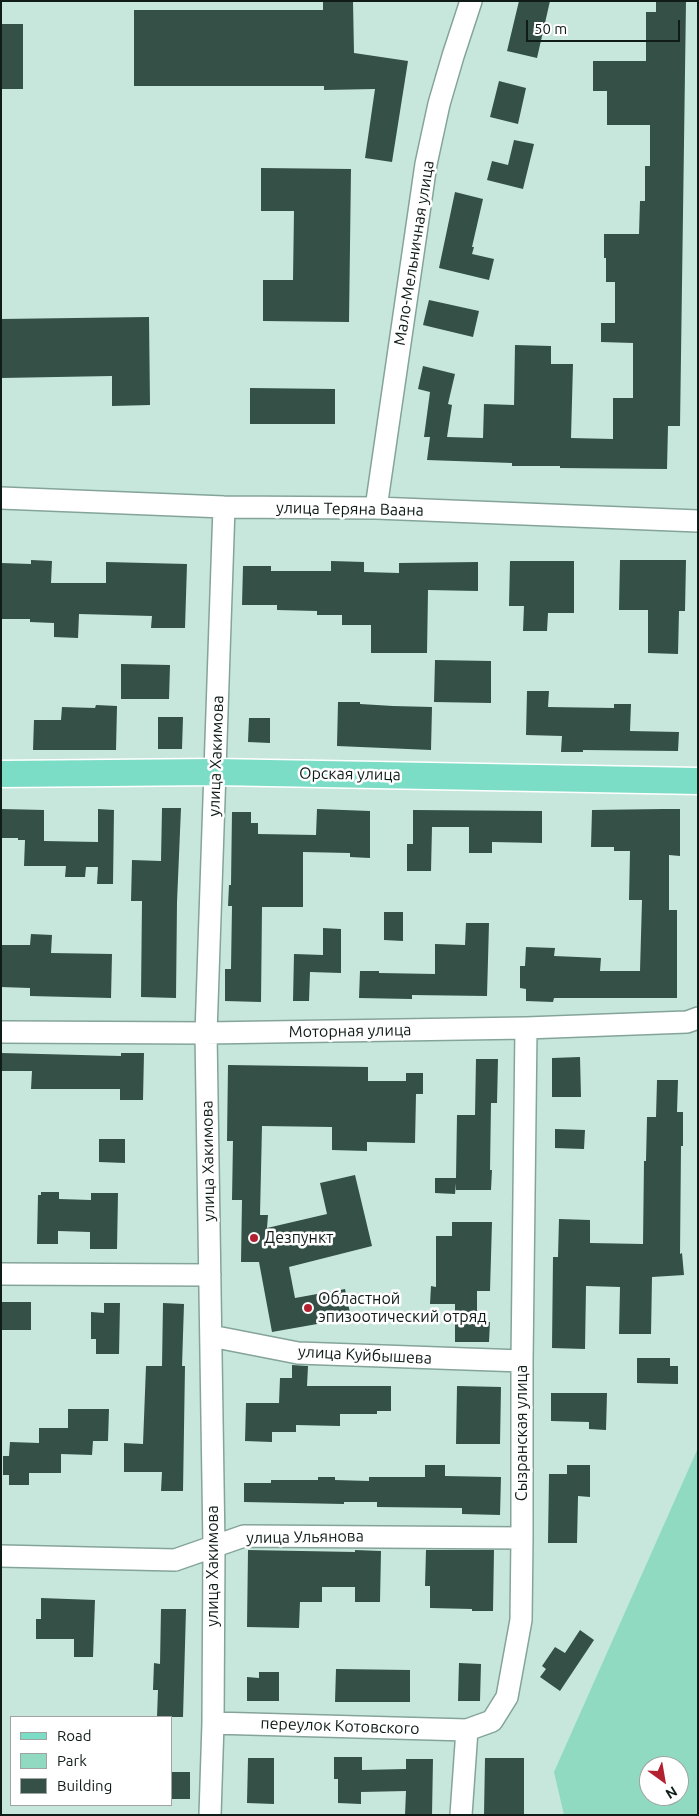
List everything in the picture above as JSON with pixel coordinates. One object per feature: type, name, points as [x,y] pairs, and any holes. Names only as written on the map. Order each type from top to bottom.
[{"type":"main road","name":"Орская улица","points":[[1,774],[215,772],[698,781]]},
{"type":"street","name":"Мало-Мельничная улица","points":[[376,508],[426,164],[442,95],[471,1]]},
{"type":"street","name":"улица Теряна Ваана","points":[[1,498],[224,507],[376,508],[698,521]]},
{"type":"street","name":"улица Хакимова","points":[[210,1815],[213,1723],[214,1547],[206,1034],[224,507]]},
{"type":"street","name":"Моторная улица","points":[[1,1032],[206,1034],[526,1028],[687,1022],[698,1018]]},
{"type":"street","name":"Сызранская улица","points":[[467,1730],[492,1721],[507,1697],[521,1620],[526,1028]]},
{"type":"street","points":[[1,1274],[210,1275]]},
{"type":"street","name":"улица Куйбышева","points":[[210,1336],[298,1353],[522,1361]]},
{"type":"street","name":"улица Ульянова","points":[[1,1556],[176,1560],[244,1536],[522,1538]]},
{"type":"street","name":"переулок Котовского","points":[[213,1723],[467,1730]]},
{"type":"street","points":[[461,1815],[467,1730]]},
{"type":"green space","points":[[698,1448],[698,1815],[564,1815],[554,1772]]},
{"type":"building","points":[[323,1],[353,1],[354,53],[408,61],[392,162],[365,158],[375,89],[324,90],[324,86],[134,86],[134,10],[323,10]]},
{"type":"building","points":[[519,1],[550,1],[537,58],[507,51]]},
{"type":"building","points":[[656,1],[686,1],[680,426],[668,426],[667,469],[560,468],[560,466],[512,466],[512,463],[427,460],[430,437],[424,437],[430,392],[418,389],[423,366],[455,374],[448,404],[452,405],[447,437],[483,438],[484,404],[514,405],[515,345],[551,346],[551,364],[573,364],[571,438],[613,439],[613,398],[633,398],[633,343],[601,342],[601,323],[615,323],[615,282],[606,282],[604,234],[639,234],[640,201],[645,201],[645,166],[650,166],[650,125],[607,125],[607,91],[593,91],[593,61],[646,61],[646,12],[656,12]]},
{"type":"building","points":[[1,24],[23,24],[23,89],[1,89]]},
{"type":"building","points":[[499,81],[526,88],[518,124],[490,117]]},
{"type":"building","points":[[514,140],[534,144],[523,189],[487,180],[492,161],[508,165]]},
{"type":"building","points":[[261,168],[351,169],[349,322],[263,321],[263,280],[293,280],[294,211],[261,211]]},
{"type":"building","points":[[455,192],[483,199],[472,254],[494,259],[489,280],[439,268]]},
{"type":"building","points":[[429,300],[479,311],[473,337],[423,325]]},
{"type":"building","points":[[149,317],[150,405],[112,406],[112,376],[1,378],[1,319]]},
{"type":"building","points":[[250,388],[335,389],[335,424],[250,424]]},
{"type":"building","points":[[31,560],[52,561],[51,583],[106,583],[106,562],[187,564],[185,628],[151,628],[152,616],[79,614],[78,638],[54,637],[54,623],[30,622],[30,619],[1,619],[1,563],[31,564]]},
{"type":"building","points":[[620,560],[686,560],[685,611],[679,611],[678,654],[648,653],[648,610],[619,610]]},
{"type":"building","points":[[331,561],[364,562],[364,572],[399,573],[399,563],[478,562],[478,591],[428,590],[427,653],[371,653],[371,625],[342,625],[342,615],[317,615],[317,611],[277,610],[277,605],[242,605],[243,566],[271,566],[271,571],[331,571]]},
{"type":"building","points":[[510,561],[574,561],[574,613],[548,613],[547,631],[523,631],[524,606],[509,606]]},
{"type":"building","points":[[435,660],[491,661],[491,703],[434,702]]},
{"type":"building","points":[[121,664],[170,665],[169,699],[121,699]]},
{"type":"building","points":[[527,691],[549,691],[548,707],[614,708],[614,704],[631,704],[630,731],[679,732],[678,751],[583,750],[583,752],[561,752],[562,736],[526,735]]},
{"type":"building","points":[[338,702],[432,707],[431,750],[337,746]]},
{"type":"building","points":[[96,705],[117,706],[116,750],[33,750],[34,720],[61,720],[62,707],[95,708]]},
{"type":"building","points":[[158,717],[183,717],[182,749],[158,749]]},
{"type":"building","points":[[249,718],[270,718],[270,743],[248,742]]},
{"type":"building","points":[[162,808],[181,808],[177,902],[176,998],[141,997],[142,901],[131,901],[132,860],[161,861]]},
{"type":"building","points":[[1,809],[44,810],[44,841],[98,842],[98,809],[114,810],[113,884],[97,884],[98,867],[86,867],[85,877],[65,877],[66,866],[24,866],[25,840],[1,838]]},
{"type":"building","points":[[317,809],[370,811],[370,858],[350,857],[350,853],[303,852],[303,907],[262,907],[261,1002],[225,1001],[225,969],[231,969],[232,906],[228,906],[229,885],[231,885],[232,812],[251,812],[251,823],[258,823],[258,834],[316,835]]},
{"type":"building","points":[[680,809],[680,856],[669,855],[669,910],[677,910],[677,998],[554,998],[553,1002],[526,1001],[526,989],[520,988],[520,966],[525,966],[526,947],[555,948],[554,956],[601,958],[600,971],[640,971],[642,900],[629,900],[630,851],[614,851],[614,847],[591,847],[592,810]]},
{"type":"building","points":[[413,810],[542,811],[542,843],[492,842],[492,853],[469,853],[469,827],[432,827],[431,871],[407,871],[407,844],[413,844]]},
{"type":"building","points":[[384,912],[403,912],[403,941],[384,940]]},
{"type":"building","points":[[466,923],[489,923],[487,996],[412,995],[412,999],[359,998],[360,971],[435,974],[435,944],[465,945]]},
{"type":"building","points":[[323,928],[341,929],[341,973],[310,972],[309,1001],[293,1001],[294,954],[323,955]]},
{"type":"building","points":[[31,934],[52,935],[51,953],[112,954],[111,998],[30,996],[30,988],[1,987],[1,945],[30,945]]},
{"type":"building","points":[[1,1053],[121,1056],[121,1053],[144,1053],[143,1100],[120,1100],[120,1089],[31,1089],[32,1071],[1,1071]]},
{"type":"building","points":[[580,1057],[581,1097],[552,1097],[552,1058]]},
{"type":"building","points":[[476,1059],[498,1059],[497,1103],[491,1103],[491,1190],[456,1190],[456,1183],[455,1194],[435,1193],[435,1178],[456,1178],[457,1115],[475,1115]]},
{"type":"building","points":[[228,1065],[368,1067],[368,1081],[406,1081],[406,1073],[423,1073],[423,1094],[416,1094],[415,1143],[367,1142],[367,1151],[332,1150],[332,1127],[262,1126],[260,1215],[268,1215],[267,1228],[327,1214],[320,1183],[355,1175],[372,1246],[289,1267],[295,1298],[345,1289],[351,1318],[272,1332],[259,1262],[241,1262],[242,1200],[232,1200],[233,1141],[227,1141]]},
{"type":"building","points":[[657,1080],[678,1080],[677,1112],[683,1112],[680,1254],[682,1253],[684,1275],[652,1277],[651,1334],[619,1334],[620,1287],[586,1286],[585,1349],[552,1348],[553,1257],[558,1257],[559,1219],[590,1220],[590,1243],[643,1244],[644,1161],[646,1161],[647,1117],[656,1117]]},
{"type":"building","points":[[555,1129],[585,1130],[584,1149],[555,1148]]},
{"type":"building","points":[[99,1139],[125,1139],[125,1163],[99,1162]]},
{"type":"building","points":[[41,1192],[59,1192],[59,1199],[91,1200],[91,1193],[118,1193],[117,1249],[90,1249],[90,1232],[58,1231],[58,1244],[37,1244],[38,1195],[41,1195]]},
{"type":"building","points":[[452,1222],[492,1222],[490,1291],[477,1291],[477,1322],[490,1322],[489,1342],[455,1342],[455,1304],[430,1304],[431,1286],[436,1287],[436,1236],[452,1236]]},
{"type":"building","points":[[1,1302],[31,1302],[31,1330],[1,1330]]},
{"type":"building","points":[[104,1303],[120,1303],[119,1354],[96,1354],[96,1339],[91,1339],[91,1312],[104,1313]]},
{"type":"building","points":[[163,1303],[184,1304],[182,1366],[185,1366],[183,1491],[161,1491],[162,1472],[124,1472],[124,1443],[143,1444],[146,1366],[162,1366]]},
{"type":"building","points":[[637,1358],[670,1358],[670,1366],[678,1366],[678,1384],[637,1383]]},
{"type":"building","points":[[292,1365],[308,1366],[307,1386],[391,1386],[391,1411],[377,1411],[377,1414],[340,1414],[340,1426],[296,1425],[296,1432],[272,1432],[272,1442],[245,1441],[246,1403],[279,1403],[280,1378],[292,1378]]},
{"type":"building","points":[[457,1386],[501,1387],[500,1444],[456,1444]]},
{"type":"building","points":[[551,1393],[607,1393],[606,1430],[589,1429],[589,1422],[551,1421]]},
{"type":"building","points":[[68,1409],[109,1409],[108,1441],[93,1441],[92,1455],[61,1454],[61,1473],[29,1473],[29,1485],[9,1485],[9,1475],[3,1475],[3,1456],[9,1456],[10,1442],[39,1443],[39,1428],[68,1428]]},
{"type":"building","points":[[425,1465],[445,1465],[445,1476],[501,1477],[500,1515],[462,1514],[462,1508],[377,1507],[377,1502],[344,1502],[344,1504],[244,1502],[244,1483],[271,1483],[271,1480],[318,1480],[318,1477],[335,1477],[335,1480],[369,1481],[369,1477],[425,1477]]},
{"type":"building","points":[[567,1465],[590,1465],[590,1497],[578,1496],[577,1543],[548,1543],[549,1474],[567,1474]]},
{"type":"building","points":[[248,1550],[381,1551],[380,1602],[355,1602],[355,1587],[322,1587],[322,1602],[300,1602],[299,1628],[247,1627]]},
{"type":"building","points":[[426,1550],[494,1550],[493,1611],[430,1608],[430,1586],[425,1586]]},
{"type":"building","points":[[41,1598],[95,1600],[93,1657],[74,1657],[74,1639],[36,1639],[36,1619],[41,1619]]},
{"type":"building","points":[[161,1609],[186,1609],[183,1717],[157,1716],[158,1690],[153,1690],[154,1663],[160,1664]]},
{"type":"building","points":[[580,1630],[594,1640],[560,1691],[540,1677],[546,1669],[542,1666],[555,1647],[565,1653]]},
{"type":"building","points":[[459,1663],[481,1664],[480,1701],[458,1701]]},
{"type":"building","points":[[336,1669],[410,1670],[410,1702],[335,1702]]},
{"type":"building","points":[[259,1672],[279,1672],[279,1701],[247,1701],[247,1677],[259,1678]]},
{"type":"building","points":[[334,1757],[362,1757],[362,1770],[406,1769],[406,1759],[433,1759],[432,1815],[405,1815],[406,1791],[361,1792],[361,1804],[338,1803],[338,1779],[334,1779]]},
{"type":"building","points":[[248,1758],[274,1758],[274,1804],[247,1803]]},
{"type":"building","points":[[485,1758],[524,1758],[524,1815],[484,1815]]},
{"type":"building","points":[[172,1772],[190,1772],[190,1799],[172,1799]]},
{"type":"place","name":"Дезпункт","points":[[254,1238]]},
{"type":"place","name":"Областной эпизоотический отряд","points":[[308,1308]]}]
